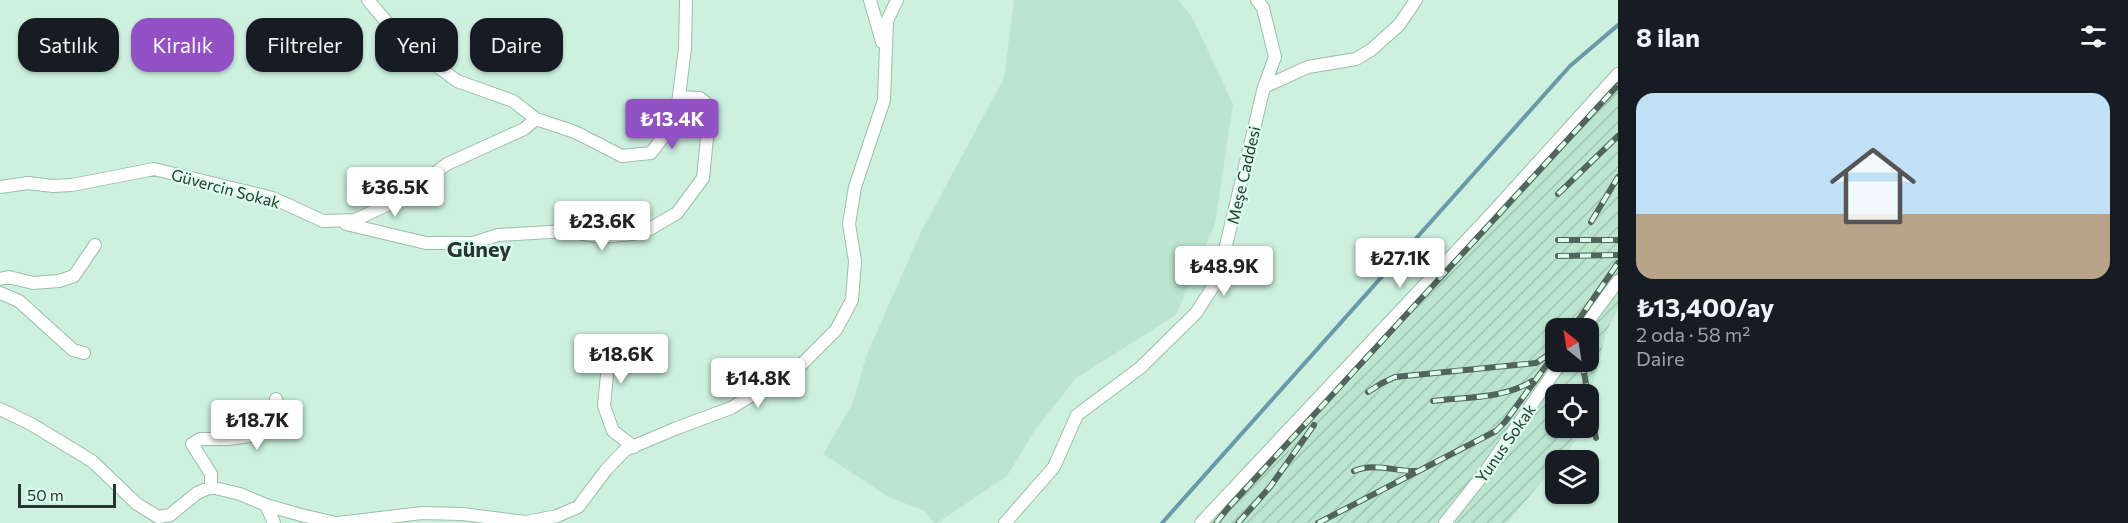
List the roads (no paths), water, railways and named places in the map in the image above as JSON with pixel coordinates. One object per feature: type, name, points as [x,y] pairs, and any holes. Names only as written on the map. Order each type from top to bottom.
[{"type":"street","points":[[368,0],[402,40],[457,81],[513,101],[536,119],[574,132],[622,156],[651,153],[676,120],[685,48],[686,0]]},
{"type":"street","points":[[870,0],[885,55]]},
{"type":"street","points":[[0,409],[31,424],[92,461],[137,504],[158,517],[170,515],[197,494],[211,487],[240,494],[266,505],[337,523],[462,514],[526,522],[557,516],[578,507],[606,470],[625,450],[732,408],[801,364],[836,330],[852,300],[855,261],[849,224],[855,187],[884,100],[887,21],[897,0]]},
{"type":"street","name":"Meşe Caddesi","points":[[1005,523],[1054,467],[1077,415],[1140,368],[1196,313],[1218,279],[1263,87],[1275,57],[1263,8],[1257,0]]},
{"type":"street","points":[[1263,87],[1308,67],[1356,59],[1371,50],[1400,25],[1416,0]]},
{"type":"street","points":[[1201,523],[1495,210],[1618,74]]},
{"type":"street","points":[[336,221],[426,243],[473,243],[498,235],[567,231],[601,237],[648,230],[677,213],[703,178],[708,128],[706,103],[700,98],[679,97]]},
{"type":"street","name":"Güvercin Sokak","points":[[0,187],[28,183],[53,186],[72,185],[154,169],[273,198],[323,221],[355,220],[402,198],[447,164],[524,129],[536,119]]},
{"type":"street","points":[[0,279],[9,277],[33,283],[59,281],[74,276],[95,245]]},
{"type":"street","points":[[1590,318],[1618,281]]},
{"type":"street","points":[[0,293],[19,301],[73,350],[84,353]]},
{"type":"street","points":[[590,361],[608,364],[604,406],[613,431],[634,447]]},
{"type":"street","name":"Yunus Sokak","points":[[1445,523],[1486,471],[1554,372]]},
{"type":"street","points":[[211,487],[211,474],[192,444],[200,439],[228,439],[258,435],[281,417],[276,399]]},
{"type":"street","points":[[266,505],[274,523]]},
{"type":"waterway","points":[[1162,523],[1570,66],[1618,25]]},
{"type":"railway","points":[[1216,523],[1618,85]]},
{"type":"railway","points":[[1558,194],[1618,136]]},
{"type":"railway","points":[[1591,222],[1618,177]]},
{"type":"railway","points":[[1558,240],[1618,240]]},
{"type":"railway","points":[[1558,256],[1618,255]]},
{"type":"railway","points":[[1580,318],[1618,263]]},
{"type":"railway","points":[[1368,392],[1395,377],[1536,363],[1545,357]]},
{"type":"railway","points":[[1318,523],[1496,431],[1545,367]]},
{"type":"railway","points":[[1584,372],[1586,384]]},
{"type":"railway","points":[[1433,401],[1497,394],[1532,381]]},
{"type":"railway","points":[[1238,523],[1270,487],[1314,425]]},
{"type":"railway","points":[[1354,471],[1369,467],[1417,471]]},
{"type":"district","name":"Güney","points":[[479,248]]}]
